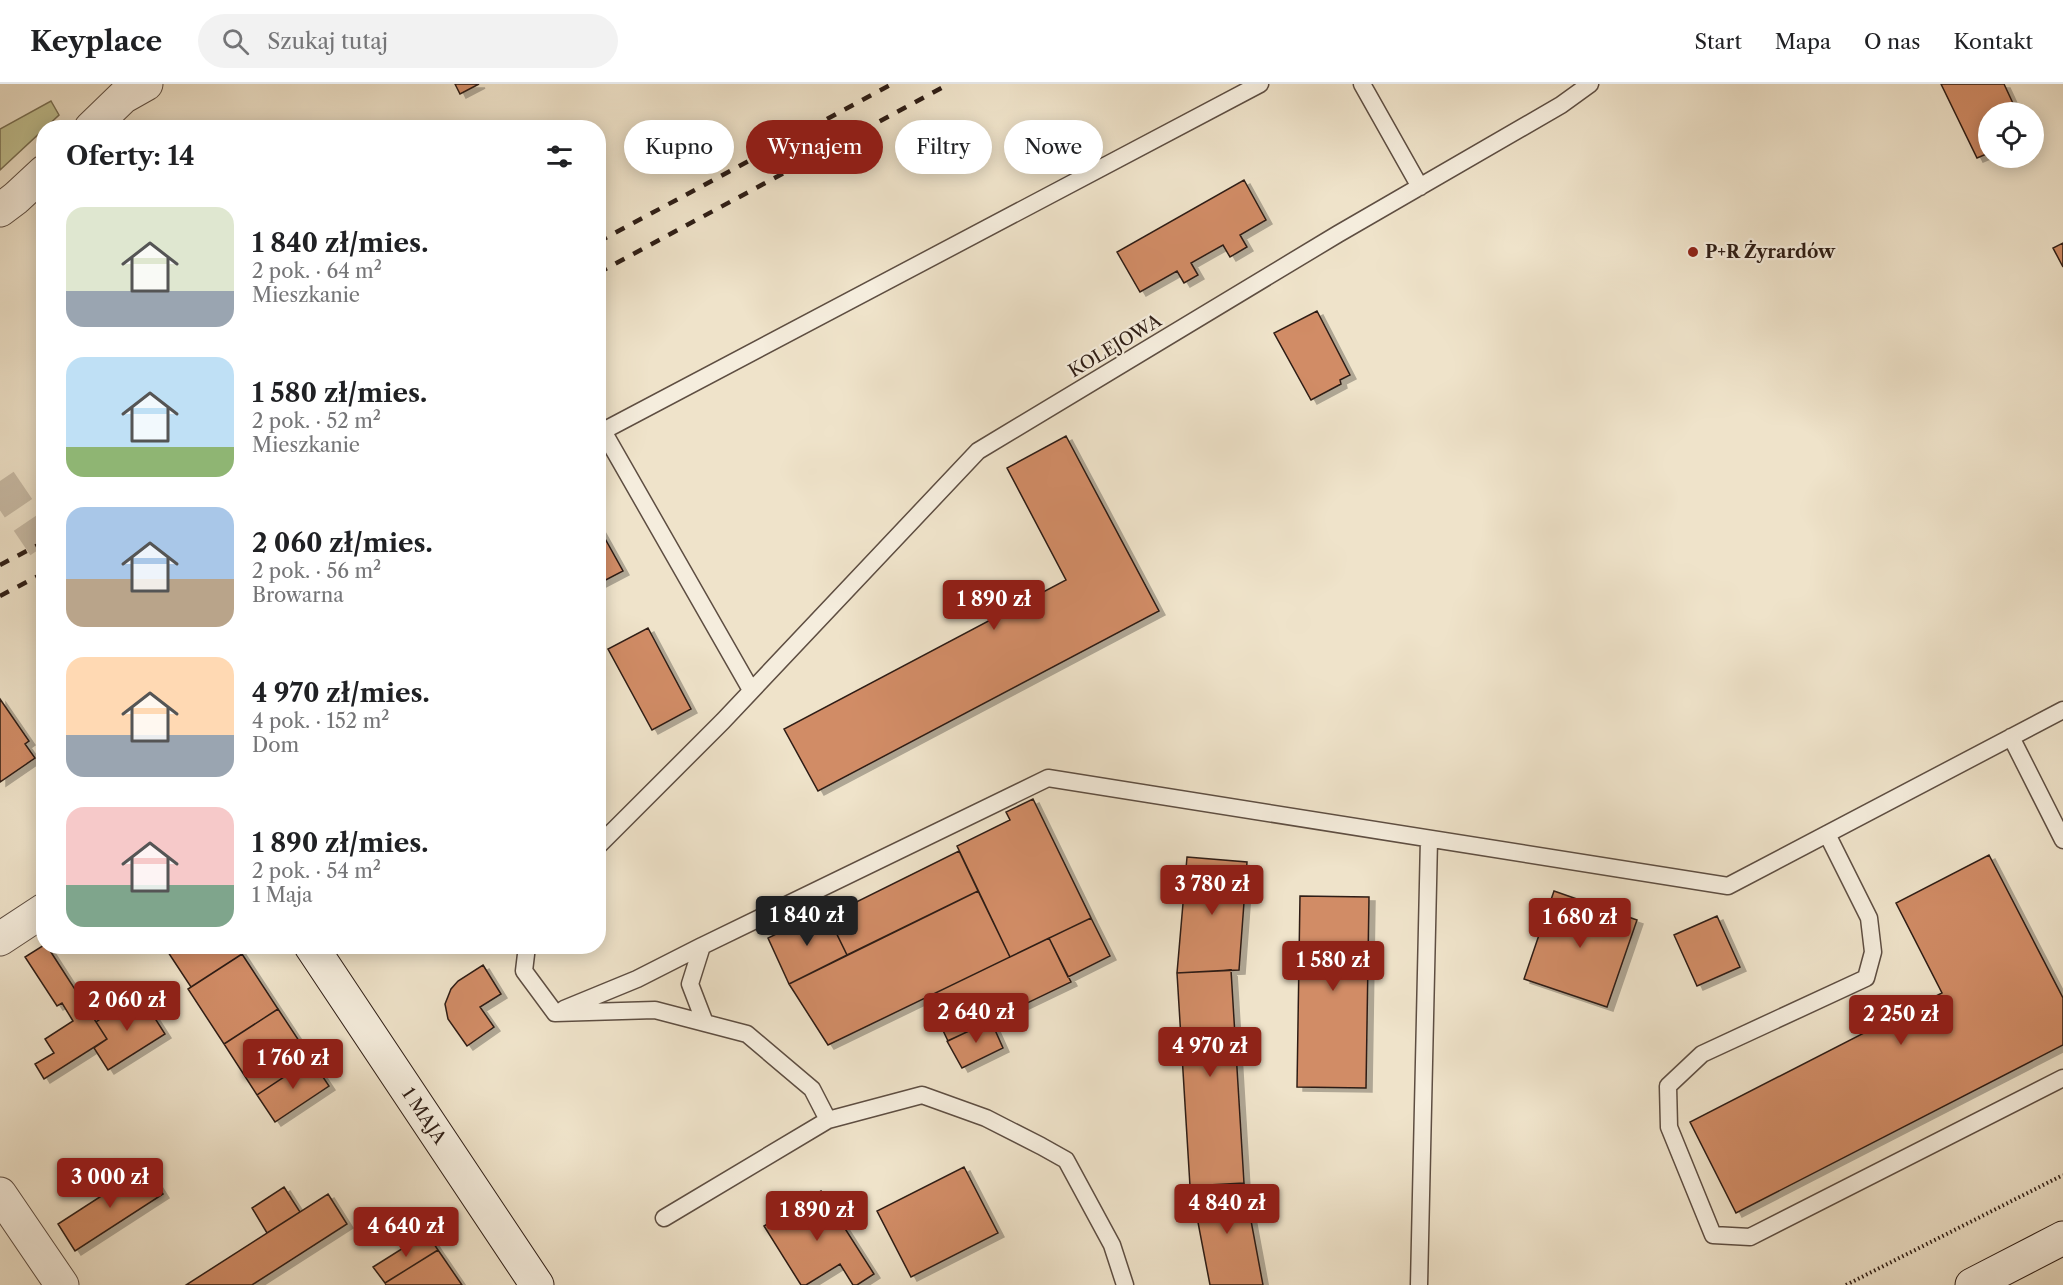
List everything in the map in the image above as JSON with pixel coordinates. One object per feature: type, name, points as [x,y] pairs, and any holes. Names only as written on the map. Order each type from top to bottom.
[{"type":"street","points":[[98,120],[128,88]]},
{"type":"street","points":[[0,210],[36,179]]},
{"type":"street","points":[[0,939],[36,915]]},
{"type":"street","name":"1 MAJA","points":[[316,954],[537,1285]]},
{"type":"street","points":[[0,1194],[62,1285]]},
{"type":"street","points":[[1972,1285],[2063,1238]]},
{"type":"lane","points":[[606,429],[1260,84]]},
{"type":"lane","points":[[1362,84],[1420,187]]},
{"type":"lane","name":"KOLEJOWA","points":[[606,838],[723,721],[978,451],[1561,105],[1590,84]]},
{"type":"lane","points":[[606,436],[751,690]]},
{"type":"lane","points":[[555,1013],[636,979],[1048,778],[1728,886],[2063,710]]},
{"type":"lane","points":[[2011,737],[2063,840]]},
{"type":"lane","points":[[1827,834],[1869,918],[1873,951],[1866,978],[1702,1054],[1668,1086],[1669,1127],[1713,1235],[1750,1237],[2063,1078]]},
{"type":"lane","points":[[1419,1285],[1429,838]]},
{"type":"lane","points":[[702,946],[690,984],[705,1023]]},
{"type":"lane","points":[[526,954],[524,971],[555,1013]]},
{"type":"lane","points":[[555,1013],[655,1011],[747,1034],[812,1089],[828,1120]]},
{"type":"lane","points":[[664,1218],[828,1120],[922,1095],[986,1118],[1066,1160],[1112,1245],[1125,1285]]},
{"type":"path","points":[[1846,1285],[2063,1175]]},
{"type":"green space","points":[[51,101],[59,115],[54,120],[36,120],[36,136],[0,170],[0,129]]},
{"type":"building","points":[[455,84],[479,84],[460,94]]},
{"type":"building","points":[[1941,84],[2004,84],[2012,102],[1978,102],[1977,158]]},
{"type":"building","points":[[1244,180],[1266,220],[1240,235],[1247,247],[1230,257],[1223,245],[1191,263],[1198,275],[1184,283],[1177,271],[1140,292],[1117,252]]},
{"type":"building","points":[[2063,243],[2063,267],[2053,248]]},
{"type":"building","points":[[1317,311],[1350,375],[1340,380],[1341,384],[1311,400],[1274,333]]},
{"type":"building","points":[[1066,436],[1159,611],[818,791],[784,729],[1066,580],[1007,468]]},
{"type":"building","points":[[606,540],[623,571],[606,580]]},
{"type":"building","points":[[648,628],[691,709],[652,730],[608,649]]},
{"type":"building","points":[[0,699],[29,741],[25,744],[35,758],[0,782]]},
{"type":"building","points":[[1033,799],[1091,918],[1010,957],[957,846],[1010,820],[1006,812]]},
{"type":"building","points":[[959,851],[978,891],[847,955],[828,916]]},
{"type":"building","points":[[1989,855],[2063,998],[2063,1045],[1736,1213],[1690,1122],[1942,993],[1896,903]]},
{"type":"building","points":[[1187,857],[1247,862],[1239,970],[1177,973]]},
{"type":"building","points":[[978,891],[1010,957],[828,1045],[789,984]]},
{"type":"building","points":[[1554,891],[1637,920],[1607,1007],[1524,979]]},
{"type":"building","points":[[1300,896],[1369,897],[1366,1088],[1297,1087]]},
{"type":"building","points":[[825,910],[847,955],[789,984],[768,938]]},
{"type":"building","points":[[1717,916],[1740,967],[1697,986],[1674,935]]},
{"type":"building","points":[[1091,918],[1110,956],[1068,977],[1049,938]]},
{"type":"building","points":[[1049,938],[1071,982],[948,1041],[927,997]]},
{"type":"building","points":[[36,950],[36,954],[52,954],[107,1039],[44,1079],[35,1064],[54,1053],[45,1039],[73,1021],[62,1003],[57,1006],[25,957]]},
{"type":"building","points":[[169,954],[242,954],[191,987]]},
{"type":"building","points":[[242,954],[278,1009],[224,1044],[188,989]]},
{"type":"building","points":[[483,965],[501,994],[480,1007],[494,1027],[467,1046],[448,1019],[445,1004],[451,989],[458,981]]},
{"type":"building","points":[[1231,970],[1244,1183],[1190,1186],[1177,973]]},
{"type":"building","points":[[136,995],[148,1014],[151,1012],[165,1034],[108,1070],[94,1048],[107,1039],[96,1022]]},
{"type":"building","points":[[278,1009],[311,1059],[257,1095],[224,1044]]},
{"type":"building","points":[[991,1021],[1003,1048],[962,1068],[947,1041]]},
{"type":"building","points":[[311,1059],[329,1086],[275,1122],[257,1095]]},
{"type":"building","points":[[146,1167],[163,1194],[75,1251],[58,1224]]},
{"type":"building","points":[[964,1167],[998,1233],[911,1277],[877,1211]]},
{"type":"building","points":[[1244,1183],[1263,1285],[1210,1285],[1191,1186]]},
{"type":"building","points":[[284,1187],[300,1212],[267,1233],[252,1208]]},
{"type":"building","points":[[821,1191],[874,1274],[857,1285],[853,1285],[840,1264],[806,1285],[801,1285],[764,1226]]},
{"type":"building","points":[[328,1194],[347,1224],[252,1285],[186,1285]]},
{"type":"building","points":[[427,1233],[438,1250],[385,1283],[373,1267]]},
{"type":"building","points":[[438,1250],[462,1285],[386,1285],[385,1283]]},
{"type":"tunnel","points":[[0,481],[36,534]]},
{"type":"railway","points":[[606,238],[892,84]]},
{"type":"railway","points":[[606,269],[949,84]]},
{"type":"railway","points":[[0,565],[36,546]]},
{"type":"railway","points":[[0,596],[36,577]]},
{"type":"place","name":"P+R Żyrardów","points":[[1693,252]]}]
